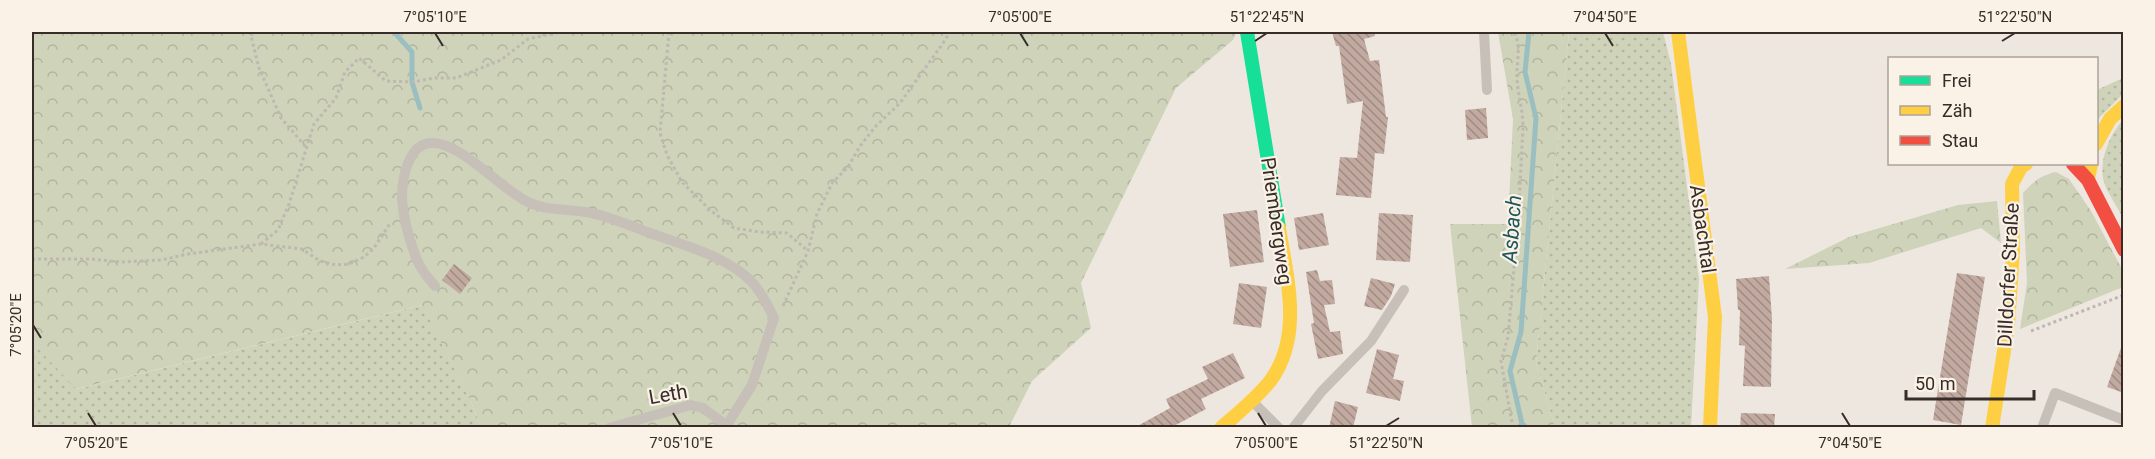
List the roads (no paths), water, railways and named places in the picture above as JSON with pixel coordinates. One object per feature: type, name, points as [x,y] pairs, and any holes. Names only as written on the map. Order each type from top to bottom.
[{"type":"main road","name":"Priembergweg","points":[[1221,428],[1252,401],[1274,375],[1288,343],[1288,296],[1282,249],[1247,32]]},
{"type":"main road","name":"Asbachtal","points":[[1678,32],[1714,318],[1710,428]]},
{"type":"main road","points":[[2098,142],[2110,119],[2124,106]]},
{"type":"main road","name":"Dilldorfer Straße","points":[[1992,428],[2008,325],[2013,250],[2013,184],[2021,167],[2024,165]]},
{"type":"main road","points":[[2074,165],[2088,180],[2124,250]]},
{"type":"main road","points":[[2088,180],[2091,165]]},
{"type":"lane","points":[[1484,32],[1487,90]]},
{"type":"lane","points":[[435,286],[417,258],[402,199],[410,157],[417,148],[425,144],[444,144],[468,158],[494,180],[528,202],[544,208],[591,213],[668,239],[726,263],[740,271],[756,285],[774,318],[752,385],[726,426]]},
{"type":"lane","points":[[1293,428],[1322,391],[1371,341],[1404,290]]},
{"type":"lane","points":[[2042,428],[2055,393],[2124,420]]},
{"type":"lane","points":[[1252,401],[1279,428]]},
{"type":"lane","name":"Leth","points":[[609,428],[691,405],[703,408],[726,426]]},
{"type":"waterway","points":[[394,32],[412,52],[412,82],[420,108]]},
{"type":"waterway","name":"Asbach","points":[[1523,428],[1510,371],[1521,332],[1536,118],[1525,72],[1529,32]]}]
